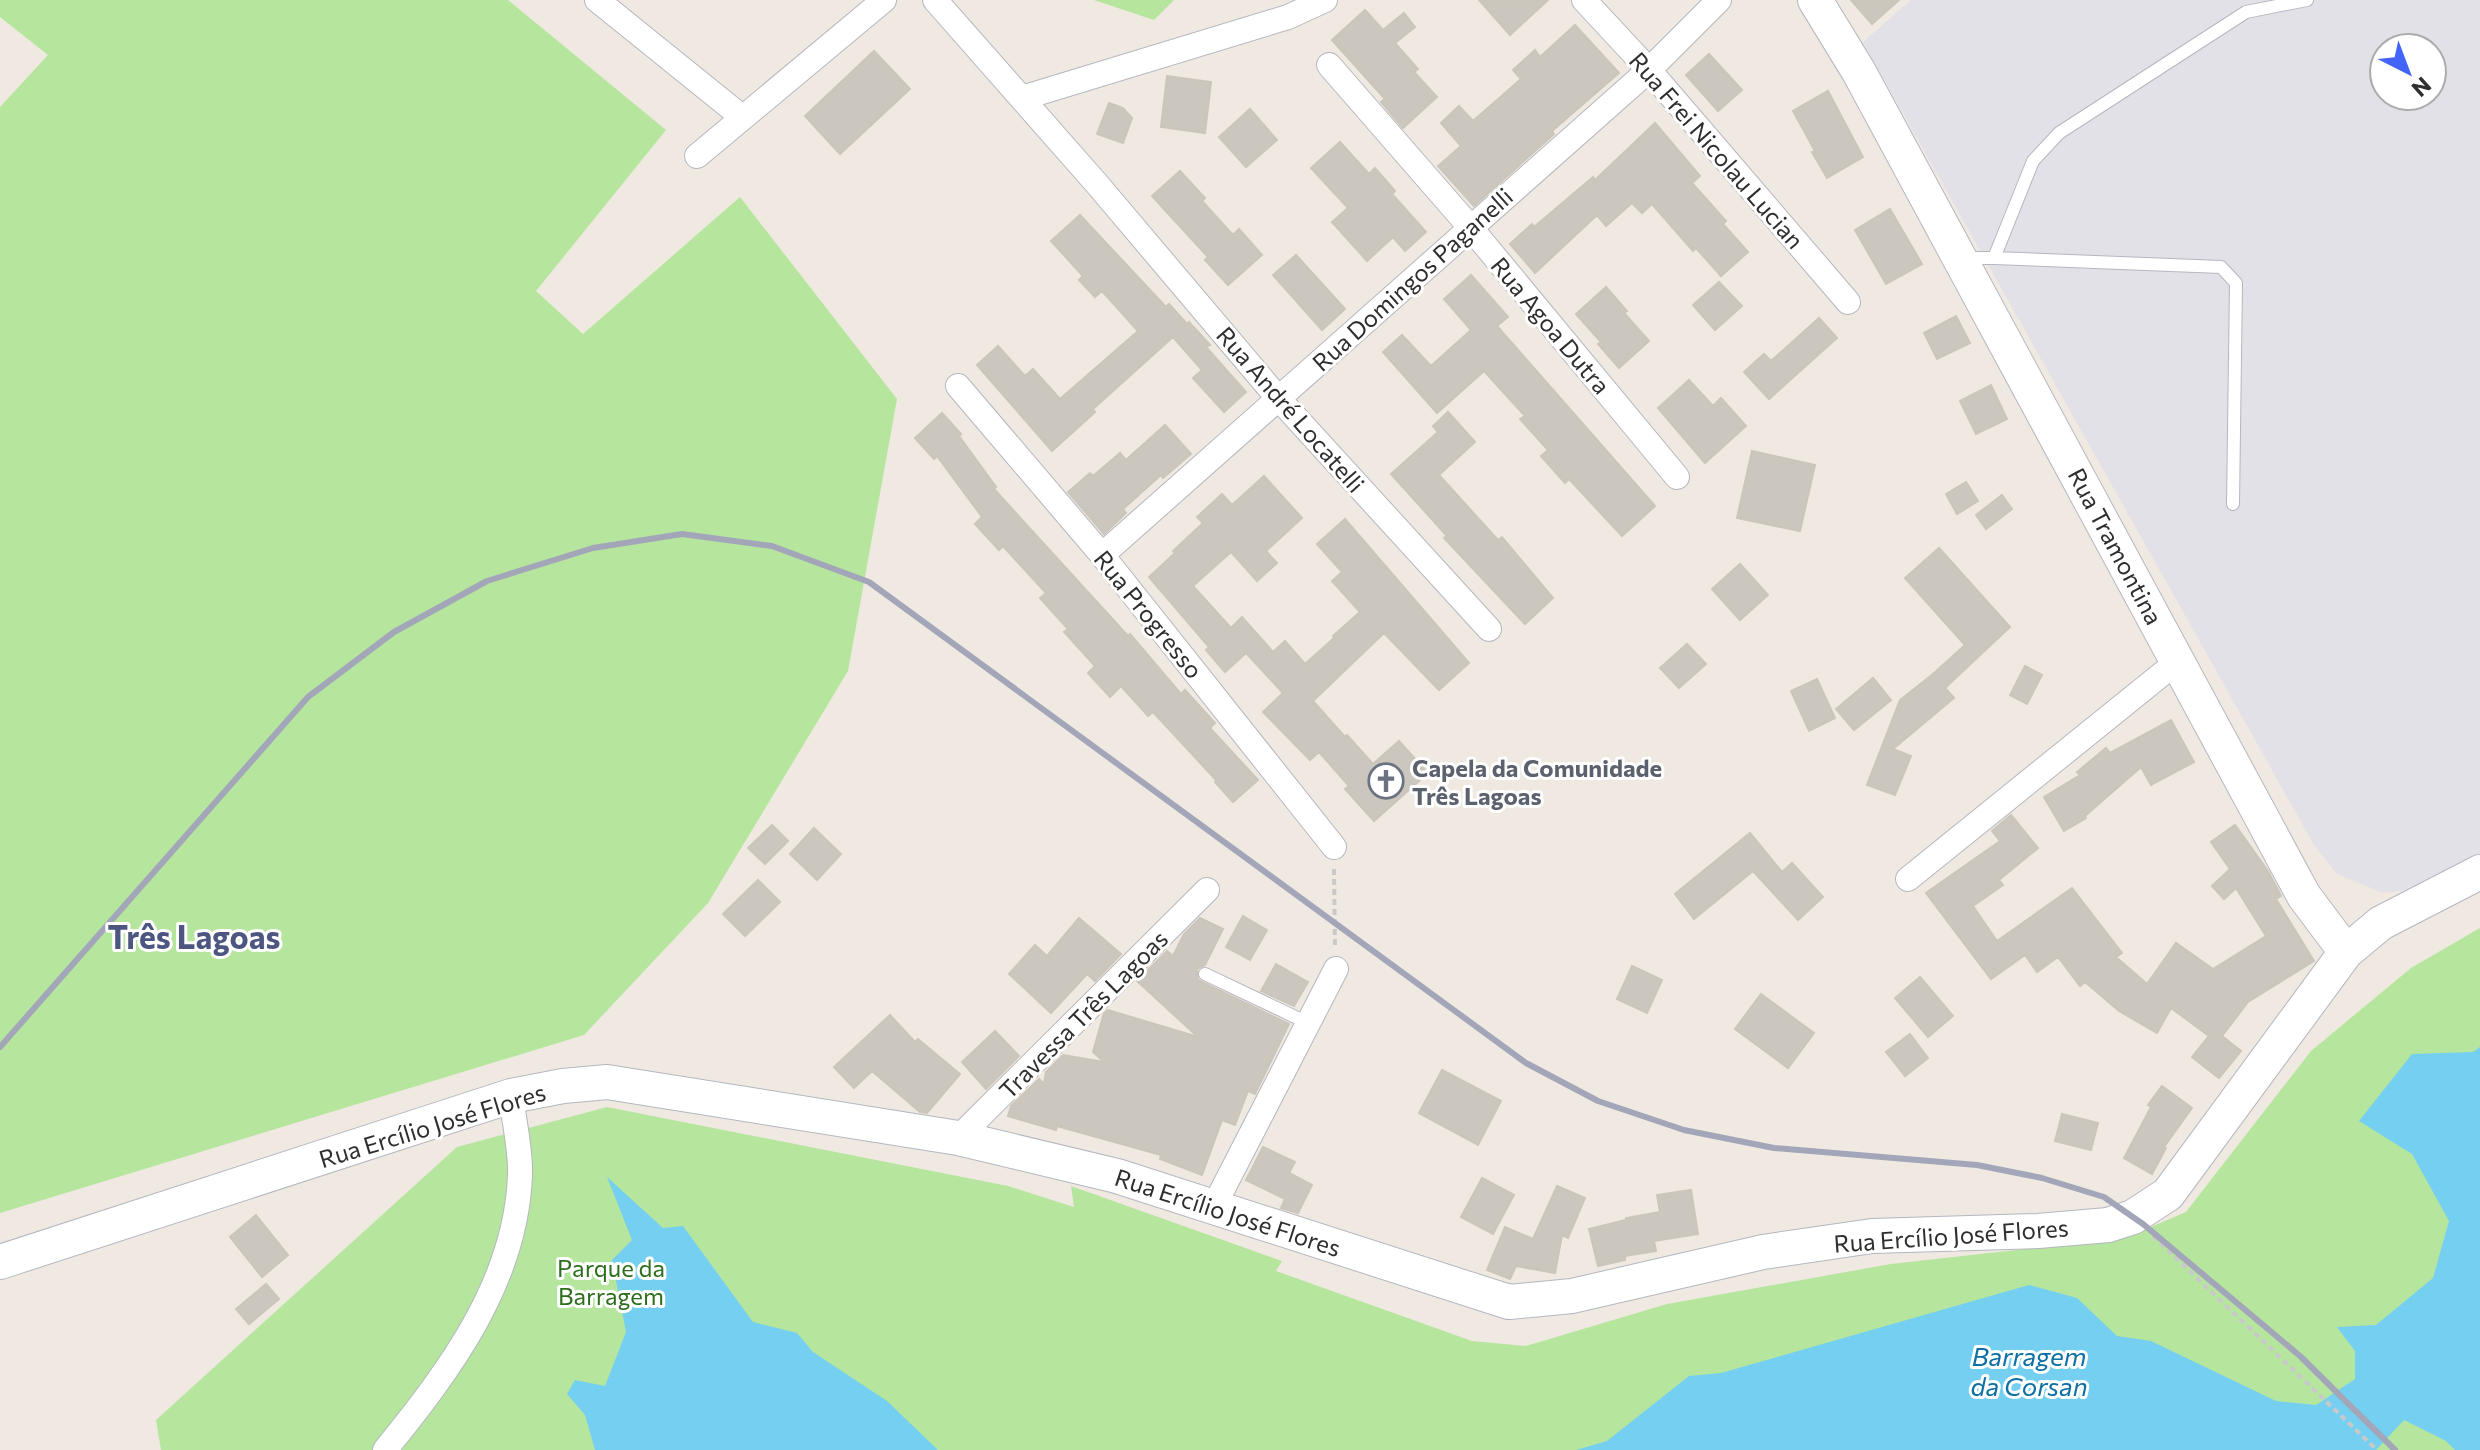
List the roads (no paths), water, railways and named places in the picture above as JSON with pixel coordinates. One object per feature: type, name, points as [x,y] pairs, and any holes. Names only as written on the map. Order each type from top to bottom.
[{"type":"street","points":[[597,0],[742,117]]},
{"type":"street","points":[[697,156],[884,0]]},
{"type":"street","name":"Rua André Locatelli","points":[[935,0],[1097,184],[1278,398],[1489,629]]},
{"type":"street","points":[[1022,98],[1288,17],[1325,0]]},
{"type":"street","name":"Rua Frei Nicolau Lucian","points":[[1584,0],[1649,70],[1848,302]]},
{"type":"street","name":"Rua Domingos Paganelli","points":[[1102,555],[1649,70],[1719,0]]},
{"type":"street","name":"Rua Tramontina","points":[[1815,0],[1859,72],[2304,896],[2346,952]]},
{"type":"street","name":"Rua Agoa Dutra","points":[[1329,65],[1470,227],[1677,477]]},
{"type":"street","name":"Rua Progresso","points":[[958,386],[1102,555],[1334,847]]},
{"type":"street","points":[[1908,879],[2178,661]]},
{"type":"street","points":[[2346,952],[2381,923],[2480,872]]},
{"type":"street","name":"Travessa Três Lagoas","points":[[958,1138],[1207,890]]},
{"type":"street","name":"Rua Ercílio José Flores","points":[[0,1262],[511,1096],[607,1082],[958,1138],[1117,1176],[1509,1302],[1572,1296],[1763,1252],[1872,1236],[2052,1230],[2108,1225],[2133,1217],[2168,1194],[2346,952]]},
{"type":"street","points":[[1213,1208],[1308,1023],[1336,960]]},
{"type":"street","points":[[385,1450],[421,1406],[478,1320],[510,1246],[520,1174],[511,1096]]},
{"type":"lane","points":[[1994,258],[2033,161],[2059,133],[2246,12],[2307,0]]},
{"type":"lane","points":[[1960,258],[2221,267],[2236,283],[2233,504]]},
{"type":"lane","points":[[1205,974],[1308,1023]]},
{"type":"water","name":"Barragem da Corsan","points":[[2480,1047],[2480,1450],[2455,1450],[2446,1441],[2404,1420],[2376,1450],[1576,1450],[1607,1441],[1689,1376],[1721,1373],[2029,1285],[2077,1298],[2117,1336],[2151,1341],[2276,1401],[2316,1405],[2355,1379],[2355,1351],[2337,1327],[2376,1325],[2433,1278],[2449,1221],[2412,1154],[2359,1121],[2412,1054],[2473,1052]]},
{"type":"water","points":[[607,1177],[663,1228],[683,1226],[753,1322],[797,1333],[813,1352],[887,1401],[938,1450],[595,1450],[585,1415],[567,1394],[575,1380],[605,1386],[626,1332],[612,1260],[632,1240]]},
{"type":"railway","points":[[0,1047],[308,697],[394,632],[487,581],[593,548],[682,534],[772,546],[869,582],[1526,1063],[1598,1101],[1684,1130],[1774,1148],[1977,1165],[2042,1178],[2104,1197],[2143,1224],[2300,1356],[2395,1450]]},
{"type":"place","name":"Capela da Comunidade Três Lagoas","points":[[1386,781]]},
{"type":"district","name":"Três Lagoas","points":[[194,936]]},
{"type":"park label","name":"Parque da Barragem","points":[[611,1281]]}]
